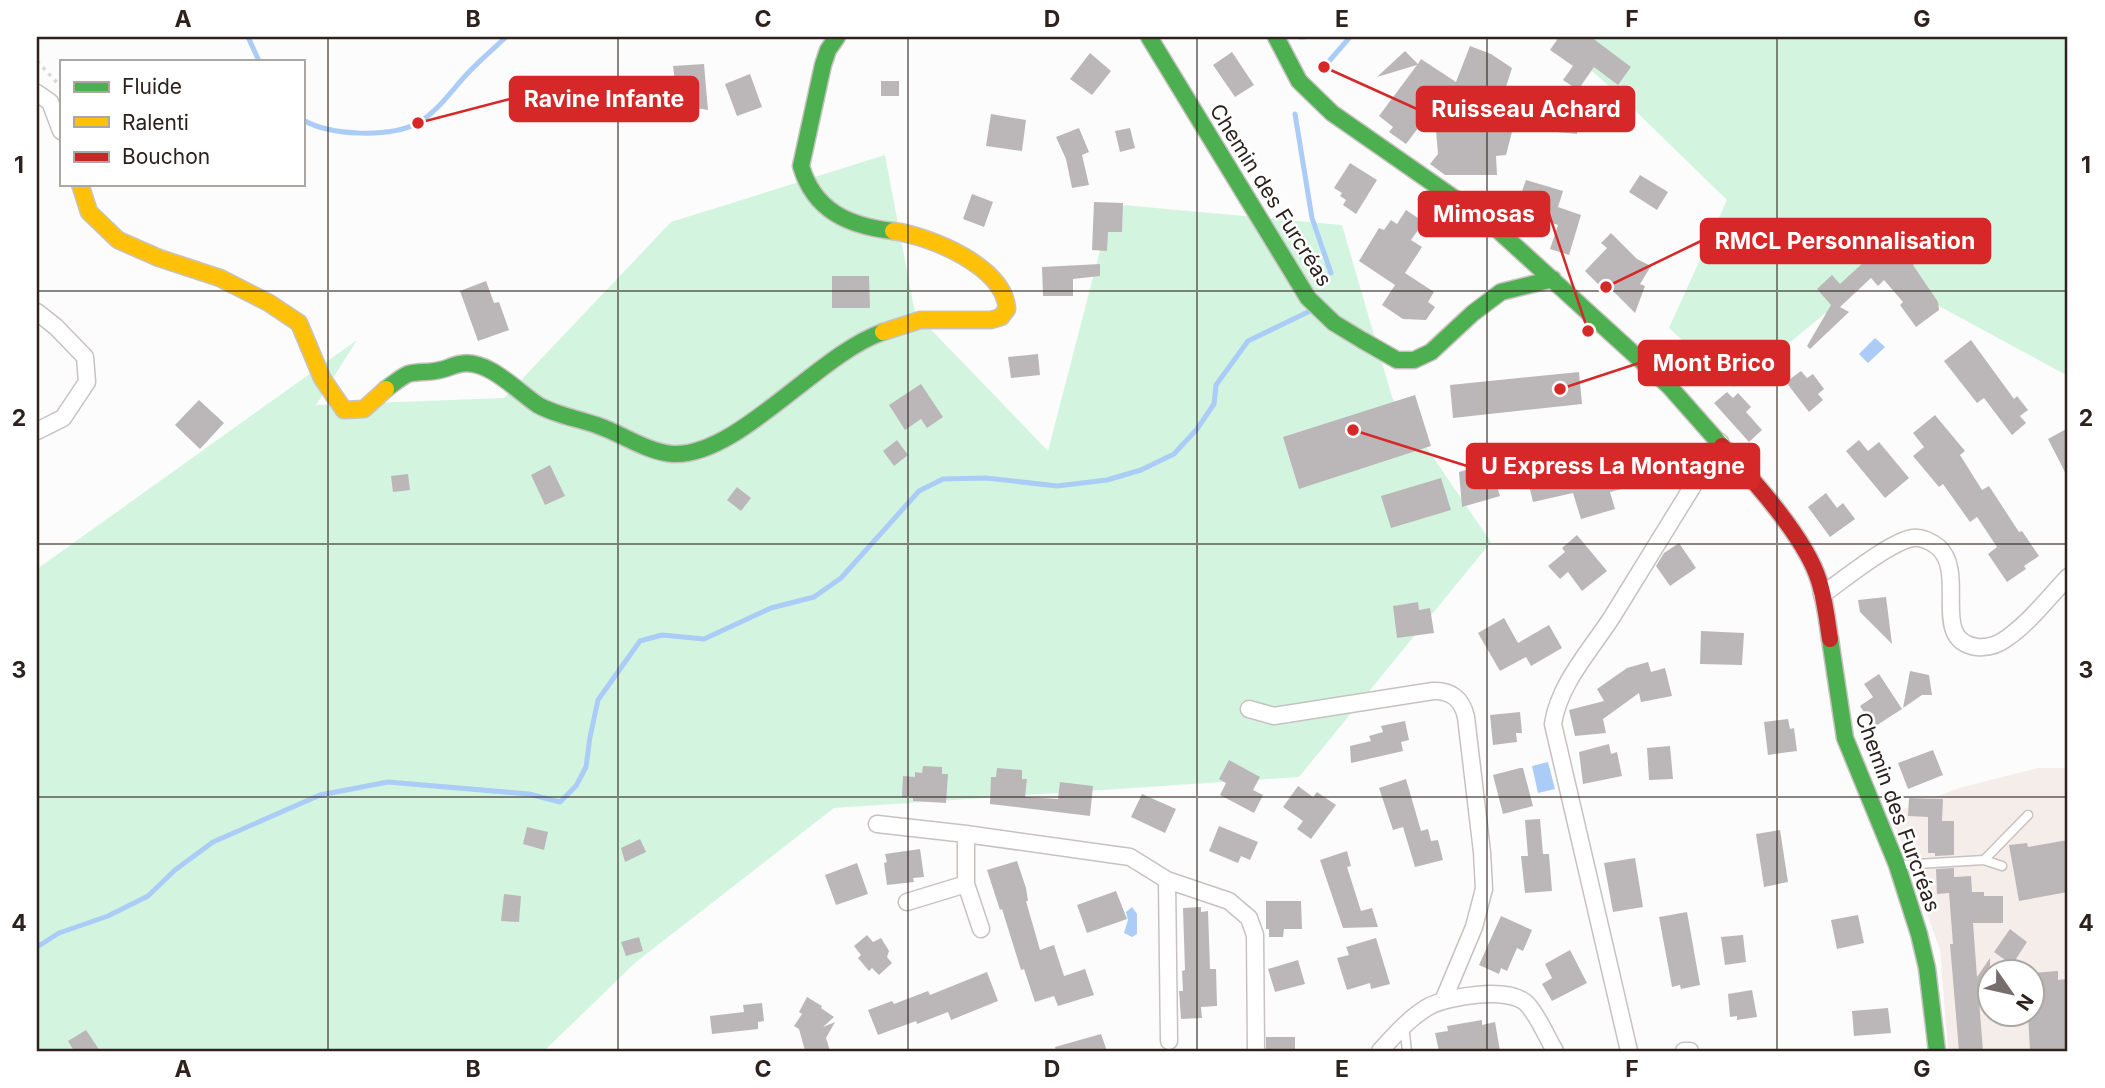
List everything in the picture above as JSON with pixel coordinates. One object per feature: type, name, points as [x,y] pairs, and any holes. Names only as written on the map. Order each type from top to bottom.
[{"type":"street","points":[[81,186],[89,212],[118,240],[159,258],[220,278],[269,303],[299,323],[322,378],[344,410],[364,409],[408,374],[438,371],[462,363],[479,364],[540,406],[600,426],[650,448],[672,454],[696,452],[714,445],[748,424],[821,368],[875,335],[920,320],[991,320],[1001,317],[1007,309],[1006,298],[993,279],[967,257],[920,236],[874,228],[834,213],[811,195],[804,182],[802,166],[823,65],[828,50],[837,37]]},
{"type":"street","name":"Chemin des Furcréas","points":[[1149,37],[1308,298],[1334,323],[1396,360],[1414,360],[1432,352],[1473,313],[1501,292],[1553,279],[1670,386],[1755,482],[1806,551],[1819,580],[1845,738],[1897,865],[1927,968],[1937,1051]]},
{"type":"street","points":[[1276,37],[1299,81],[1332,113],[1490,223],[1553,279]]},
{"type":"street","points":[[37,93],[50,102],[60,128]]},
{"type":"street","points":[[37,312],[85,357],[87,382],[63,418],[37,430]]},
{"type":"street","points":[[1629,1051],[1553,724],[1562,692],[1720,442]]},
{"type":"street","points":[[1822,594],[1896,544],[1914,538],[1932,542],[1945,553],[1951,570],[1950,617],[1956,634],[1969,646],[1987,648],[2010,637],[2068,577]]},
{"type":"street","points":[[1249,709],[1274,716],[1433,691],[1447,692],[1460,701],[1466,716],[1484,890],[1474,927],[1443,1001]]},
{"type":"street","points":[[877,824],[1130,857],[1167,880],[1229,901],[1250,918],[1255,935],[1256,1051]]},
{"type":"street","points":[[966,834],[966,884],[981,929]]},
{"type":"street","points":[[1167,880],[1169,1041]]},
{"type":"street","points":[[907,902],[966,884]]},
{"type":"street","points":[[1380,1051],[1427,1007],[1443,1001],[1488,995],[1513,996],[1526,1003],[1555,1051]]},
{"type":"street","points":[[1684,1051],[1690,1051]]},
{"type":"lane","points":[[1984,860],[2028,815]]},
{"type":"lane","points":[[1897,865],[1984,860],[2002,866]]},
{"type":"lane","points":[[1404,1026],[1407,1051]]},
{"type":"path","points":[[37,61],[60,86]]},
{"type":"shaded area","points":[[2038,768],[2068,768],[2068,1051],[1948,1051],[1940,950],[1891,814],[1959,788]]},
{"type":"green space","points":[[1553,37],[2068,37],[2068,376],[1876,272],[1734,388],[1669,328],[1727,200],[1617,93]]},
{"type":"green space","points":[[885,155],[915,313],[1048,451],[1112,204],[1342,225],[1392,397],[1491,542],[1299,777],[834,808],[636,962],[544,1051],[37,1051],[37,569],[357,340],[316,405],[504,398],[671,222]]},
{"type":"water","points":[[1875,338],[1885,347],[1868,363],[1859,354]]},
{"type":"water","points":[[1548,762],[1555,789],[1538,793],[1532,766]]},
{"type":"water","points":[[1132,907],[1137,914],[1137,934],[1132,937],[1124,933],[1128,920],[1126,912]]},
{"type":"building","points":[[1559,37],[1591,37],[1631,67],[1618,85],[1594,67],[1578,90],[1563,80],[1573,66],[1550,50]]},
{"type":"building","points":[[1470,46],[1491,54],[1512,68],[1494,124],[1503,124],[1503,130],[1512,132],[1506,155],[1496,156],[1497,175],[1445,175],[1430,164],[1438,154],[1434,107],[1406,144],[1389,132],[1393,127],[1379,116],[1417,65],[1377,77],[1405,51],[1418,64],[1421,59],[1456,82]]},
{"type":"building","points":[[1232,52],[1254,85],[1235,97],[1213,65]]},
{"type":"building","points":[[1090,53],[1111,71],[1092,95],[1070,79]]},
{"type":"building","points":[[704,64],[708,110],[678,105],[673,66]]},
{"type":"building","points":[[750,74],[762,107],[737,116],[725,84]]},
{"type":"building","points":[[881,81],[899,81],[899,96],[881,96]]},
{"type":"building","points":[[991,114],[1026,120],[1022,151],[986,146]]},
{"type":"building","points":[[1547,114],[1578,117],[1577,134],[1546,131]]},
{"type":"building","points":[[1079,128],[1089,152],[1082,155],[1089,185],[1072,188],[1066,159],[1056,137]]},
{"type":"building","points":[[1130,128],[1135,148],[1120,152],[1115,131]]},
{"type":"building","points":[[1350,163],[1377,180],[1356,214],[1343,205],[1346,200],[1340,196],[1342,193],[1334,188]]},
{"type":"building","points":[[1640,175],[1668,192],[1657,210],[1629,192]]},
{"type":"building","points":[[1526,180],[1563,191],[1558,207],[1581,215],[1569,255],[1550,249],[1558,225],[1515,211]]},
{"type":"building","points":[[972,194],[993,202],[984,227],[963,219]]},
{"type":"building","points":[[1094,202],[1123,203],[1122,232],[1108,232],[1107,251],[1092,250]]},
{"type":"building","points":[[1406,210],[1424,222],[1411,240],[1422,247],[1405,273],[1434,292],[1428,302],[1435,307],[1426,320],[1403,319],[1382,305],[1395,285],[1359,261],[1379,228],[1384,230],[1391,220],[1397,224]]},
{"type":"building","points":[[1883,227],[1917,262],[1913,265],[1938,302],[1939,310],[1916,327],[1900,305],[1903,302],[1884,280],[1878,286],[1871,278],[1840,307],[1849,312],[1810,349],[1807,346],[1831,305],[1817,289],[1832,275],[1840,284],[1878,249],[1869,240]]},
{"type":"building","points":[[1611,233],[1637,259],[1651,266],[1640,284],[1645,286],[1635,313],[1603,281],[1599,285],[1585,271],[1607,248],[1601,243]]},
{"type":"building","points":[[1100,264],[1100,276],[1073,279],[1073,296],[1043,296],[1042,267]]},
{"type":"building","points":[[832,276],[869,276],[870,308],[832,308]]},
{"type":"building","points":[[486,281],[494,303],[499,302],[509,330],[478,341],[460,291]]},
{"type":"building","points":[[1971,340],[2014,399],[2017,396],[2028,410],[2020,416],[2026,423],[2012,435],[1984,398],[1977,403],[1944,361]]},
{"type":"building","points":[[1038,354],[1040,375],[1011,378],[1008,357]]},
{"type":"building","points":[[1801,371],[1807,378],[1813,374],[1824,389],[1818,394],[1823,400],[1809,412],[1786,382]]},
{"type":"building","points":[[1579,372],[1582,404],[1453,418],[1450,385]]},
{"type":"building","points":[[921,384],[943,417],[927,428],[921,419],[905,430],[889,405]]},
{"type":"building","points":[[1727,392],[1733,398],[1738,393],[1751,407],[1746,412],[1762,430],[1749,442],[1714,403]]},
{"type":"building","points":[[1415,395],[1431,446],[1299,489],[1283,437]]},
{"type":"building","points":[[199,400],[224,423],[200,449],[175,425]]},
{"type":"building","points":[[1935,415],[1965,451],[1960,455],[1982,490],[1989,486],[2019,532],[2022,531],[2039,556],[2007,582],[1988,554],[1997,547],[1977,517],[1970,522],[1943,484],[1939,487],[1913,456],[1924,447],[1913,433]]},
{"type":"building","points":[[2068,428],[2068,478],[2048,439]]},
{"type":"building","points":[[897,440],[908,455],[894,466],[883,451]]},
{"type":"building","points":[[1859,440],[1868,451],[1879,442],[1909,478],[1885,498],[1846,451]]},
{"type":"building","points":[[1636,449],[1645,483],[1610,492],[1615,509],[1581,519],[1573,493],[1533,502],[1525,469],[1565,459],[1572,484],[1599,478],[1595,460]]},
{"type":"building","points":[[1490,463],[1500,496],[1462,507],[1459,472]]},
{"type":"building","points":[[550,465],[565,496],[545,505],[531,475]]},
{"type":"building","points":[[408,474],[410,490],[393,492],[391,476]]},
{"type":"building","points":[[1441,478],[1451,510],[1391,528],[1381,496]]},
{"type":"building","points":[[737,487],[751,498],[741,511],[727,500]]},
{"type":"building","points":[[1826,493],[1837,508],[1843,503],[1855,519],[1830,537],[1808,507]]},
{"type":"building","points":[[1577,535],[1607,571],[1582,591],[1568,572],[1560,579],[1548,566],[1565,552],[1562,548]]},
{"type":"building","points":[[1679,543],[1696,568],[1670,586],[1656,566],[1664,553]]},
{"type":"building","points":[[1886,597],[1892,644],[1860,612],[1858,600]]},
{"type":"building","points":[[1418,602],[1419,610],[1430,608],[1434,633],[1397,638],[1393,606]]},
{"type":"building","points":[[1504,618],[1518,643],[1549,625],[1562,648],[1531,666],[1526,657],[1500,671],[1478,633]]},
{"type":"building","points":[[1701,631],[1744,633],[1742,665],[1700,664]]},
{"type":"building","points":[[1648,662],[1651,672],[1665,668],[1672,696],[1641,702],[1639,693],[1603,719],[1606,733],[1575,736],[1569,710],[1604,701],[1597,689],[1627,668]]},
{"type":"building","points":[[1910,671],[1929,675],[1932,695],[1922,695],[1903,708]]},
{"type":"building","points":[[1879,674],[1902,709],[1874,727],[1860,706],[1873,697],[1864,684]]},
{"type":"building","points":[[1520,712],[1522,733],[1516,733],[1517,742],[1493,745],[1490,715]]},
{"type":"building","points":[[1788,719],[1790,729],[1794,728],[1797,751],[1768,755],[1764,722]]},
{"type":"building","points":[[1405,721],[1409,740],[1401,742],[1403,751],[1351,763],[1350,746],[1371,741],[1369,736],[1383,732],[1381,726]]},
{"type":"building","points":[[1609,744],[1611,754],[1617,752],[1622,776],[1583,784],[1579,752]]},
{"type":"building","points":[[1670,746],[1673,779],[1649,780],[1647,748]]},
{"type":"building","points":[[1933,750],[1943,775],[1908,789],[1898,763]]},
{"type":"building","points":[[1229,760],[1260,777],[1253,790],[1263,795],[1254,813],[1220,795],[1226,783],[1219,779]]},
{"type":"building","points":[[923,766],[942,767],[942,774],[948,774],[946,803],[913,801],[913,798],[902,797],[903,776],[915,777],[915,772],[922,773]]},
{"type":"building","points":[[997,768],[1022,770],[1022,779],[1027,779],[1025,797],[1058,799],[1060,782],[1093,786],[1090,816],[990,804],[991,777],[996,777]]},
{"type":"building","points":[[1523,768],[1533,806],[1503,814],[1493,775]]},
{"type":"building","points":[[1406,779],[1421,831],[1428,829],[1431,841],[1438,840],[1443,860],[1415,867],[1403,827],[1393,830],[1379,788]]},
{"type":"building","points":[[1298,786],[1313,797],[1317,792],[1336,805],[1311,839],[1297,829],[1303,821],[1283,807]]},
{"type":"building","points":[[1142,794],[1176,809],[1165,833],[1131,817]]},
{"type":"building","points":[[1909,798],[1943,799],[1942,821],[1954,821],[1954,855],[1935,856],[1935,853],[1928,853],[1928,817],[1908,816]]},
{"type":"building","points":[[1540,819],[1543,854],[1549,854],[1552,891],[1525,893],[1521,856],[1528,856],[1525,820]]},
{"type":"building","points":[[1219,826],[1258,842],[1250,860],[1241,856],[1238,863],[1209,851]]},
{"type":"building","points":[[527,827],[548,832],[544,850],[523,844]]},
{"type":"building","points":[[1780,830],[1788,882],[1764,887],[1756,834]]},
{"type":"building","points":[[640,839],[646,852],[625,862],[621,848]]},
{"type":"building","points":[[2068,840],[2068,892],[2019,901],[2009,845],[2027,843],[2028,847]]},
{"type":"building","points":[[920,849],[924,877],[913,878],[914,882],[887,885],[885,854]]},
{"type":"building","points":[[1347,851],[1351,866],[1347,867],[1361,911],[1372,908],[1378,927],[1343,928],[1320,860]]},
{"type":"building","points":[[1635,858],[1643,907],[1613,912],[1604,863]]},
{"type":"building","points":[[1017,861],[1040,950],[1054,945],[1064,976],[1085,969],[1094,995],[1058,1006],[1054,996],[1035,1002],[1024,969],[1021,970],[987,870]]},
{"type":"building","points":[[857,863],[868,894],[836,905],[825,875]]},
{"type":"building","points":[[1954,868],[1954,877],[1971,876],[1972,892],[1984,892],[1984,896],[2003,896],[2003,923],[1973,923],[1976,1028],[1981,1028],[1983,1051],[1959,1051],[1950,944],[1953,944],[1949,893],[1937,894],[1936,869]]},
{"type":"building","points":[[1116,891],[1127,919],[1087,933],[1077,905]]},
{"type":"building","points":[[504,894],[521,896],[519,922],[501,921]]},
{"type":"building","points":[[1266,901],[1301,901],[1302,929],[1284,929],[1283,937],[1269,937],[1269,929],[1266,929]]},
{"type":"building","points":[[1201,907],[1201,912],[1208,911],[1210,969],[1216,969],[1217,1006],[1201,1007],[1202,1018],[1181,1019],[1179,991],[1183,991],[1182,971],[1185,970],[1183,908]]},
{"type":"building","points":[[1687,912],[1700,985],[1681,989],[1680,985],[1672,987],[1659,917]]},
{"type":"building","points":[[1858,915],[1864,943],[1837,949],[1831,920]]},
{"type":"building","points":[[1501,916],[1532,930],[1523,951],[1517,948],[1507,971],[1501,968],[1499,974],[1479,965]]},
{"type":"building","points":[[2010,929],[2027,942],[2017,958],[2002,958],[1994,952]]},
{"type":"building","points":[[867,935],[873,942],[881,938],[889,951],[887,957],[892,963],[879,975],[872,968],[869,971],[858,958],[861,955],[854,946]]},
{"type":"building","points":[[1743,935],[1746,962],[1725,965],[1721,937]]},
{"type":"building","points":[[639,937],[643,951],[626,956],[621,942]]},
{"type":"building","points":[[1376,938],[1390,984],[1371,989],[1370,983],[1347,990],[1337,958],[1349,955],[1346,947]]},
{"type":"building","points":[[1570,950],[1587,983],[1552,1001],[1542,984],[1552,978],[1545,964]]},
{"type":"building","points":[[1298,960],[1305,984],[1275,992],[1268,969]]},
{"type":"building","points":[[2058,971],[2058,980],[2068,979],[2068,1051],[2030,1051],[2029,1028],[2046,1028],[2046,972]]},
{"type":"building","points":[[987,972],[998,1001],[951,1020],[948,1012],[878,1035],[868,1010],[892,1001],[894,1004],[928,991],[930,995]]},
{"type":"building","points":[[1752,990],[1757,1017],[1737,1020],[1737,1016],[1730,1017],[1728,994]]},
{"type":"building","points":[[807,997],[834,1017],[823,1027],[835,1022],[826,1038],[830,1051],[805,1051],[799,1029],[794,1026],[802,1014],[799,1012]]},
{"type":"building","points":[[762,1003],[764,1021],[758,1022],[758,1029],[712,1034],[710,1016],[744,1012],[743,1005]]},
{"type":"building","points":[[1888,1008],[1891,1033],[1854,1036],[1852,1011]]},
{"type":"building","points":[[1482,1020],[1482,1025],[1495,1022],[1500,1051],[1439,1051],[1435,1033],[1448,1031],[1447,1026]]},
{"type":"building","points":[[86,1030],[100,1051],[74,1051],[68,1041]]},
{"type":"building","points":[[1101,1034],[1107,1051],[1056,1051],[1055,1047]]},
{"type":"building","points":[[1266,1037],[1295,1037],[1295,1051],[1266,1051]]},
{"type":"waterway","points":[[248,37],[259,60]]},
{"type":"waterway","points":[[304,120],[344,132],[376,133],[406,128],[418,123],[438,107],[506,37]]},
{"type":"waterway","points":[[1324,67],[1350,37]]},
{"type":"waterway","points":[[1295,114],[1312,218],[1331,273]]},
{"type":"waterway","points":[[37,947],[59,933],[108,916],[148,896],[175,870],[213,842],[320,795],[388,782],[529,794],[560,802],[576,786],[586,767],[598,700],[640,641],[662,635],[704,639],[771,608],[814,597],[841,578],[919,491],[943,479],[986,478],[1057,486],[1107,480],[1141,470],[1174,454],[1197,429],[1214,404],[1216,385],[1248,341],[1308,312]]},
{"type":"traffic: fast","points":[[837,37],[828,50],[823,65],[801,166],[815,194],[835,214],[862,225],[893,231]]},
{"type":"traffic: fast","points":[[1149,37],[1308,298],[1334,323],[1362,340],[1397,360],[1414,360],[1431,352],[1473,313],[1501,292],[1553,279]]},
{"type":"traffic: fast","points":[[1276,37],[1299,81],[1332,113],[1490,223],[1669,386],[1722,446]]},
{"type":"traffic: fast","points":[[386,389],[408,374],[470,363],[501,377],[538,405],[599,426],[654,450],[673,454],[698,451],[724,439],[751,423],[832,361],[883,332]]},
{"type":"traffic: fast","points":[[1830,639],[1845,738],[1897,865],[1919,934],[1927,968],[1937,1051]]},
{"type":"traffic: slow","points":[[81,186],[89,212],[118,240],[159,258],[220,278],[269,303],[299,323],[322,378],[344,410],[364,409],[386,389]]},
{"type":"traffic: slow","points":[[883,332],[920,320],[991,320],[1001,317],[1007,309],[1003,294],[993,279],[963,256],[926,239],[893,231]]},
{"type":"traffic: jam","points":[[1722,446],[1777,510],[1803,547],[1819,581],[1830,639]]},
{"type":"place","name":"Ruisseau Achard","points":[[1324,67]]},
{"type":"place","name":"Ravine Infante","points":[[418,123]]},
{"type":"place","name":"RMCL Personnalisation","points":[[1606,287]]},
{"type":"place","name":"Mimosas","points":[[1588,331]]},
{"type":"place","name":"Mont Brico","points":[[1560,389]]},
{"type":"place","name":"U Express La Montagne","points":[[1353,430]]}]
